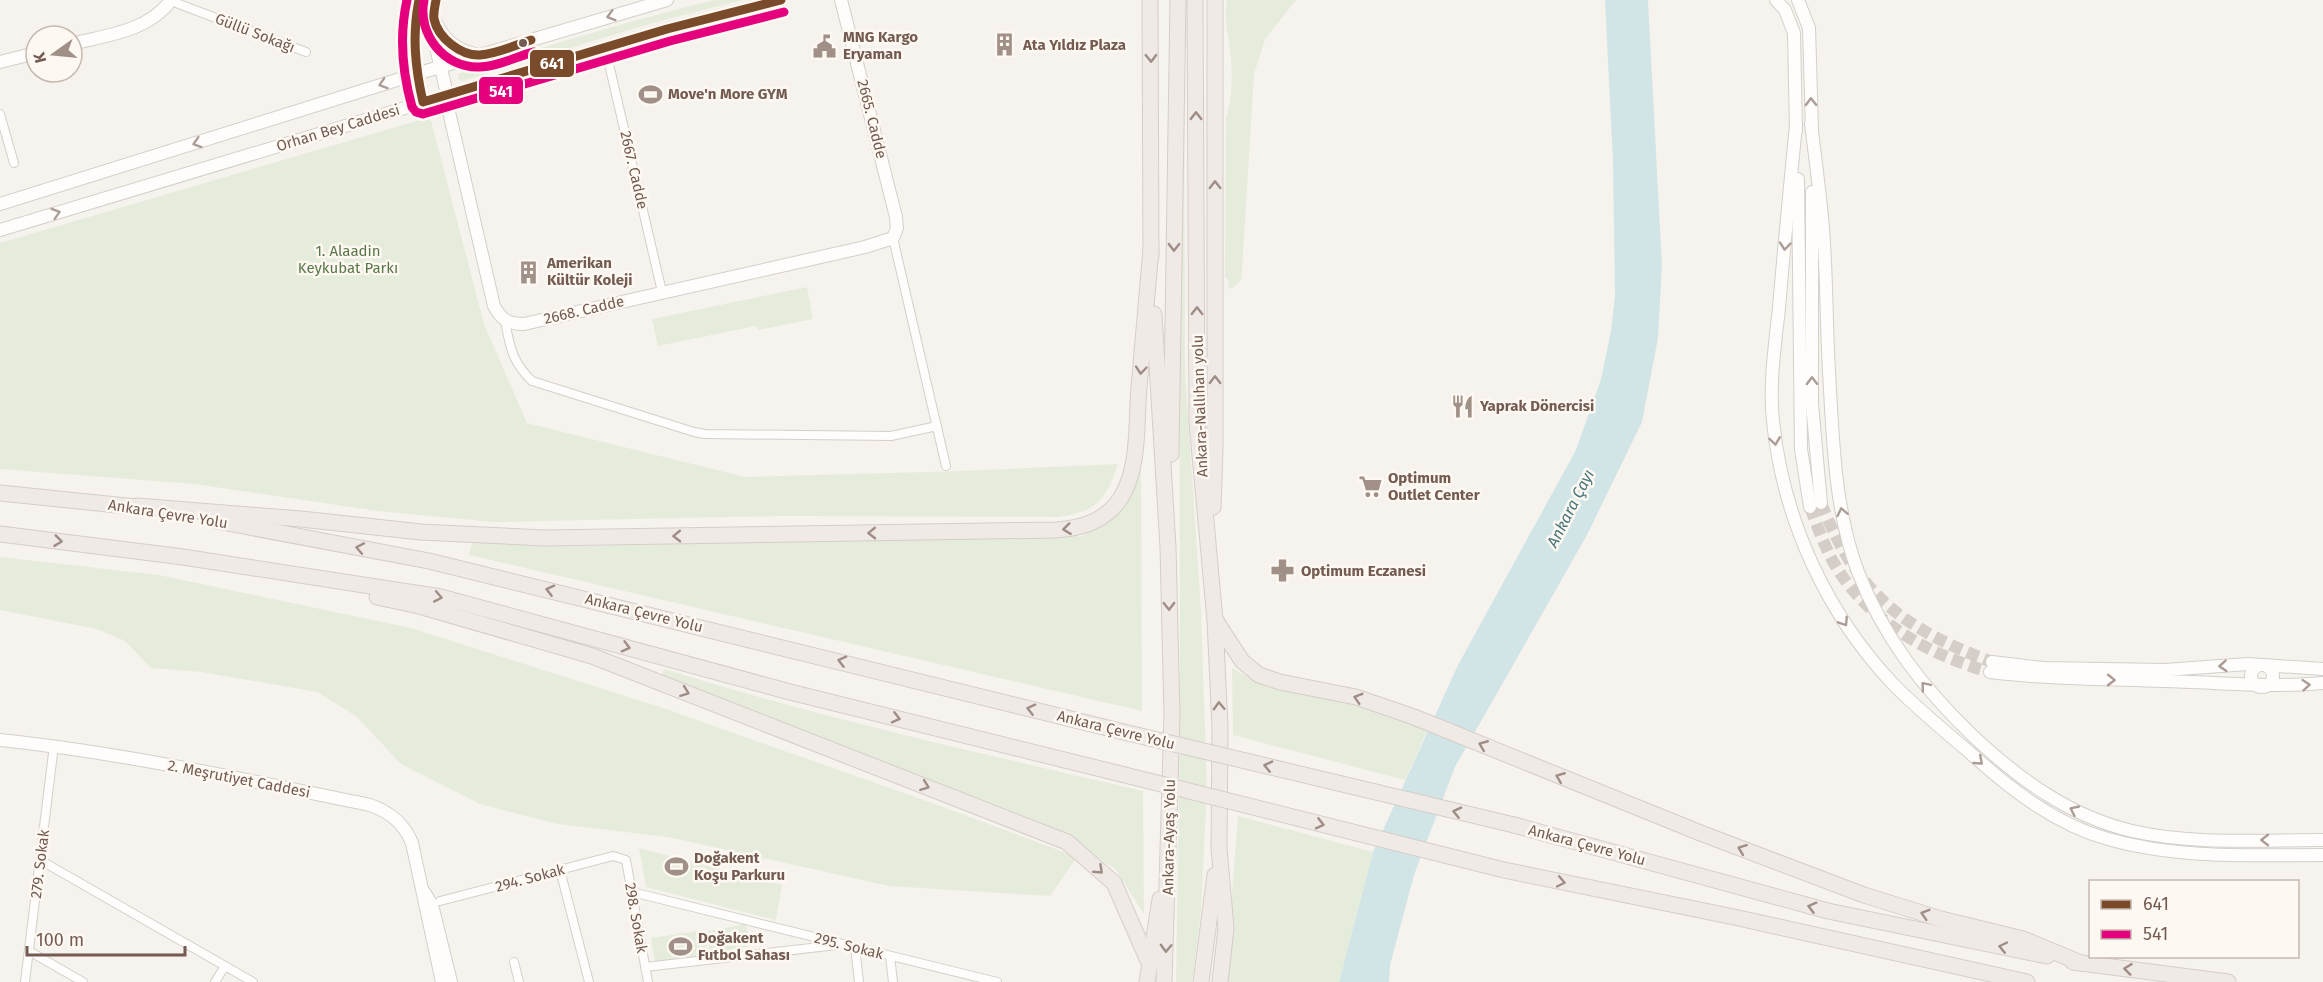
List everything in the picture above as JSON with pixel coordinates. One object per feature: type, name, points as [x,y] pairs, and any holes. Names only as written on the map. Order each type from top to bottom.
[{"type":"highway","points":[[1150,0],[1151,249],[1168,547]]},
{"type":"highway","name":"Ankara-Nallıhan yolu","points":[[1168,547],[1178,0]]},
{"type":"highway","name":"Ankara-Nallıhan yolu","points":[[1195,0],[1197,423],[1215,620],[1220,728],[1219,848]]},
{"type":"highway","points":[[1211,564],[1215,450],[1215,0]]},
{"type":"highway","points":[[137,507],[301,519],[421,532],[544,538],[1044,530],[1079,527],[1103,517],[1120,498],[1127,485],[1134,450],[1151,249]]},
{"type":"highway","name":"Ankara Çevre Yolu","points":[[0,493],[137,507],[429,561],[1128,733],[1514,825],[1827,911],[2081,963],[2228,982]]},
{"type":"highway","points":[[0,534],[183,557],[441,597],[790,692],[1504,870],[1734,917],[2027,982]]},
{"type":"highway","name":"Ankara-Ayaş Yolu","points":[[1164,982],[1172,716],[1168,547]]},
{"type":"highway","points":[[183,557],[419,606],[592,656],[1067,842],[1114,883],[1149,963]]},
{"type":"highway","points":[[1215,620],[1242,661],[1259,675],[1281,682],[1356,697],[1414,717],[1864,896],[1941,919],[2023,939],[2081,963]]},
{"type":"highway","points":[[1148,982],[1149,963],[1170,837]]},
{"type":"highway","points":[[1201,982],[1219,848]]},
{"type":"highway","points":[[1219,848],[1226,928],[1220,982]]},
{"type":"main road","points":[[84,41],[154,19],[171,0]]},
{"type":"main road","points":[[419,0],[414,39],[416,74],[423,102]]},
{"type":"main road","points":[[436,0],[433,17],[434,33],[448,94],[449,112],[494,306],[505,321]]},
{"type":"main road","name":"Orhan Bey Caddesi","points":[[0,204],[441,66],[667,0]]},
{"type":"main road","name":"Orhan Bey Caddesi","points":[[0,230],[605,47],[781,0]]},
{"type":"main road","name":"2665. Cadde","points":[[841,0],[896,217],[897,228],[893,238]]},
{"type":"main road","points":[[1777,0],[1785,10],[1794,33],[1801,449],[1816,505],[1812,404],[1812,124],[1809,28],[1798,0]]},
{"type":"main road","points":[[433,17],[439,31],[447,40],[457,48],[479,55]]},
{"type":"main road","points":[[0,62],[24,56]]},
{"type":"main road","points":[[1812,124],[1822,218],[1831,401],[1840,502],[1851,548],[1866,591],[1885,628],[1911,668],[1951,715],[2007,767],[2043,794],[2081,813],[2128,830],[2181,840],[2323,840]]},
{"type":"main road","points":[[1796,125],[1773,371],[1772,419],[1778,462],[1793,516],[1819,579],[1855,638],[1896,687],[1980,762],[2016,792],[2073,826],[2106,839],[2175,852],[2323,855]]},
{"type":"main road","name":"2668. Cadde","points":[[505,321],[524,324],[865,247],[893,238]]},
{"type":"main road","points":[[2262,686],[2256,684],[2252,675],[2254,669],[2263,665]]},
{"type":"main road","points":[[2323,669],[2263,665],[2165,670],[1991,667],[2043,678],[2262,686],[2323,683]]},
{"type":"main road","name":"2. Meşrutiyet Caddesi","points":[[0,740],[54,746],[194,770],[370,805],[383,810],[394,817],[408,834],[423,891],[424,909],[442,982]]},
{"type":"main road","name":"2. Meşrutiyet Caddesi","points":[[423,891],[432,905],[451,982]]},
{"type":"street","name":"Güllü Sokağı","points":[[171,0],[306,52]]},
{"type":"street","name":"2667. Cadde","points":[[605,47],[662,292]]},
{"type":"street","points":[[0,114],[14,164]]},
{"type":"street","points":[[893,238],[946,466]]},
{"type":"street","points":[[505,321],[512,355],[520,369],[532,381],[694,432],[891,436],[937,426]]},
{"type":"street","name":"279. Sokak","points":[[25,982],[54,746]]},
{"type":"street","name":"294. Sokak","points":[[440,901],[619,856]]},
{"type":"street","name":"298. Sokak","points":[[619,856],[626,860],[648,982]]},
{"type":"street","points":[[40,860],[253,982]]},
{"type":"street","points":[[560,870],[590,982]]},
{"type":"street","name":"295. Sokak","points":[[632,892],[998,982]]},
{"type":"street","points":[[645,967],[843,944]]},
{"type":"street","points":[[855,947],[859,982]]},
{"type":"street","points":[[29,951],[83,982]]},
{"type":"street","points":[[890,956],[893,982]]},
{"type":"street","points":[[514,962],[519,982]]},
{"type":"street","points":[[215,982],[225,966]]},
{"type":"green space","points":[[714,0],[743,0],[649,24],[462,81],[458,79],[458,74],[522,54]]},
{"type":"green space","points":[[1179,0],[1184,0],[1185,371],[1201,612],[1207,787],[1201,911],[1192,982],[1176,982],[1180,716]]},
{"type":"green space","points":[[1227,0],[1296,0],[1265,39],[1254,74],[1242,271],[1241,280],[1232,289],[1229,288],[1228,279],[1225,277],[1226,119],[1232,81],[1226,16]]},
{"type":"green space","name":"1. Alaadin Keykubat Parkı","points":[[430,117],[484,324],[527,423],[745,477],[1118,464],[1109,487],[1099,502],[1092,507],[1059,517],[782,516],[493,522],[378,511],[194,484],[0,469],[0,243]]},
{"type":"green space","points":[[807,287],[813,319],[758,330],[756,326],[658,346],[652,319]]},
{"type":"green space","points":[[1137,471],[1141,471],[1142,711],[469,555],[472,543],[581,546],[1083,536],[1103,523]]},
{"type":"green space","points":[[0,557],[159,575],[411,628],[663,708],[1077,857],[1050,896],[889,886],[668,837],[558,824],[480,804],[401,764],[357,717],[317,692],[202,672],[151,668],[125,641],[97,629],[0,610]]},
{"type":"green space","points":[[1232,668],[1259,683],[1289,692],[1343,701],[1428,729],[1405,780],[1233,735]]},
{"type":"green space","points":[[664,669],[783,704],[1143,791],[1144,914],[1116,870],[1082,846],[660,680]]},
{"type":"green space","points":[[1238,816],[1373,852],[1339,982],[1225,982]]},
{"type":"green space","name":"Doğakent Koşu Parkuru","points":[[639,848],[782,885],[776,920],[646,887]]},
{"type":"green space","points":[[746,924],[750,946],[710,954],[706,932]]},
{"type":"green space","name":"Doğakent Futbol Sahası","points":[[704,930],[708,955],[655,963],[651,938]]},
{"type":"water","name":"Ankara Çayı","points":[[1605,0],[1648,0],[1662,266],[1658,338],[1642,422],[1587,535],[1455,767],[1414,875],[1390,965],[1389,982],[1339,982],[1373,852],[1458,665],[1576,450],[1601,379],[1611,331],[1615,295],[1613,162]]},
{"type":"tunnel","points":[[1821,503],[1850,561],[1886,604],[1932,636],[1992,662]]},
{"type":"tunnel","points":[[1810,507],[1821,537],[1842,576],[1877,614],[1897,630],[1942,655],[1990,672]]},
{"type":"transit line","name":"541","points":[[407,0],[402,40],[404,67],[412,107],[416,112],[423,114],[670,41],[784,12]]},
{"type":"transit line","name":"641","points":[[419,0],[415,51],[423,102],[667,29],[781,0]]},
{"type":"transit line","name":"541","points":[[424,0],[423,13],[429,36],[436,47],[455,62],[466,66],[486,67],[534,52]]},
{"type":"transit line","name":"641","points":[[436,0],[434,10],[436,26],[445,39],[465,52],[473,55],[486,54],[531,40]]},
{"type":"place","name":"Ata Yıldız Plaza","points":[[1005,45]]},
{"type":"place","name":"MNG Kargo Eryaman","points":[[825,46]]},
{"type":"place","name":"Move'n More GYM","points":[[650,94]]},
{"type":"place","name":"Amerikan Kültür Koleji","points":[[529,272]]},
{"type":"place","name":"Yaprak Dönercisi","points":[[1462,406]]},
{"type":"place","name":"Optimum Outlet Center","points":[[1370,487]]},
{"type":"place","name":"Optimum Eczanesi","points":[[1283,571]]},
{"type":"place","name":"Doğakent Koşu Parkuru","points":[[676,867]]},
{"type":"place","name":"Doğakent Futbol Sahası","points":[[680,947]]}]
